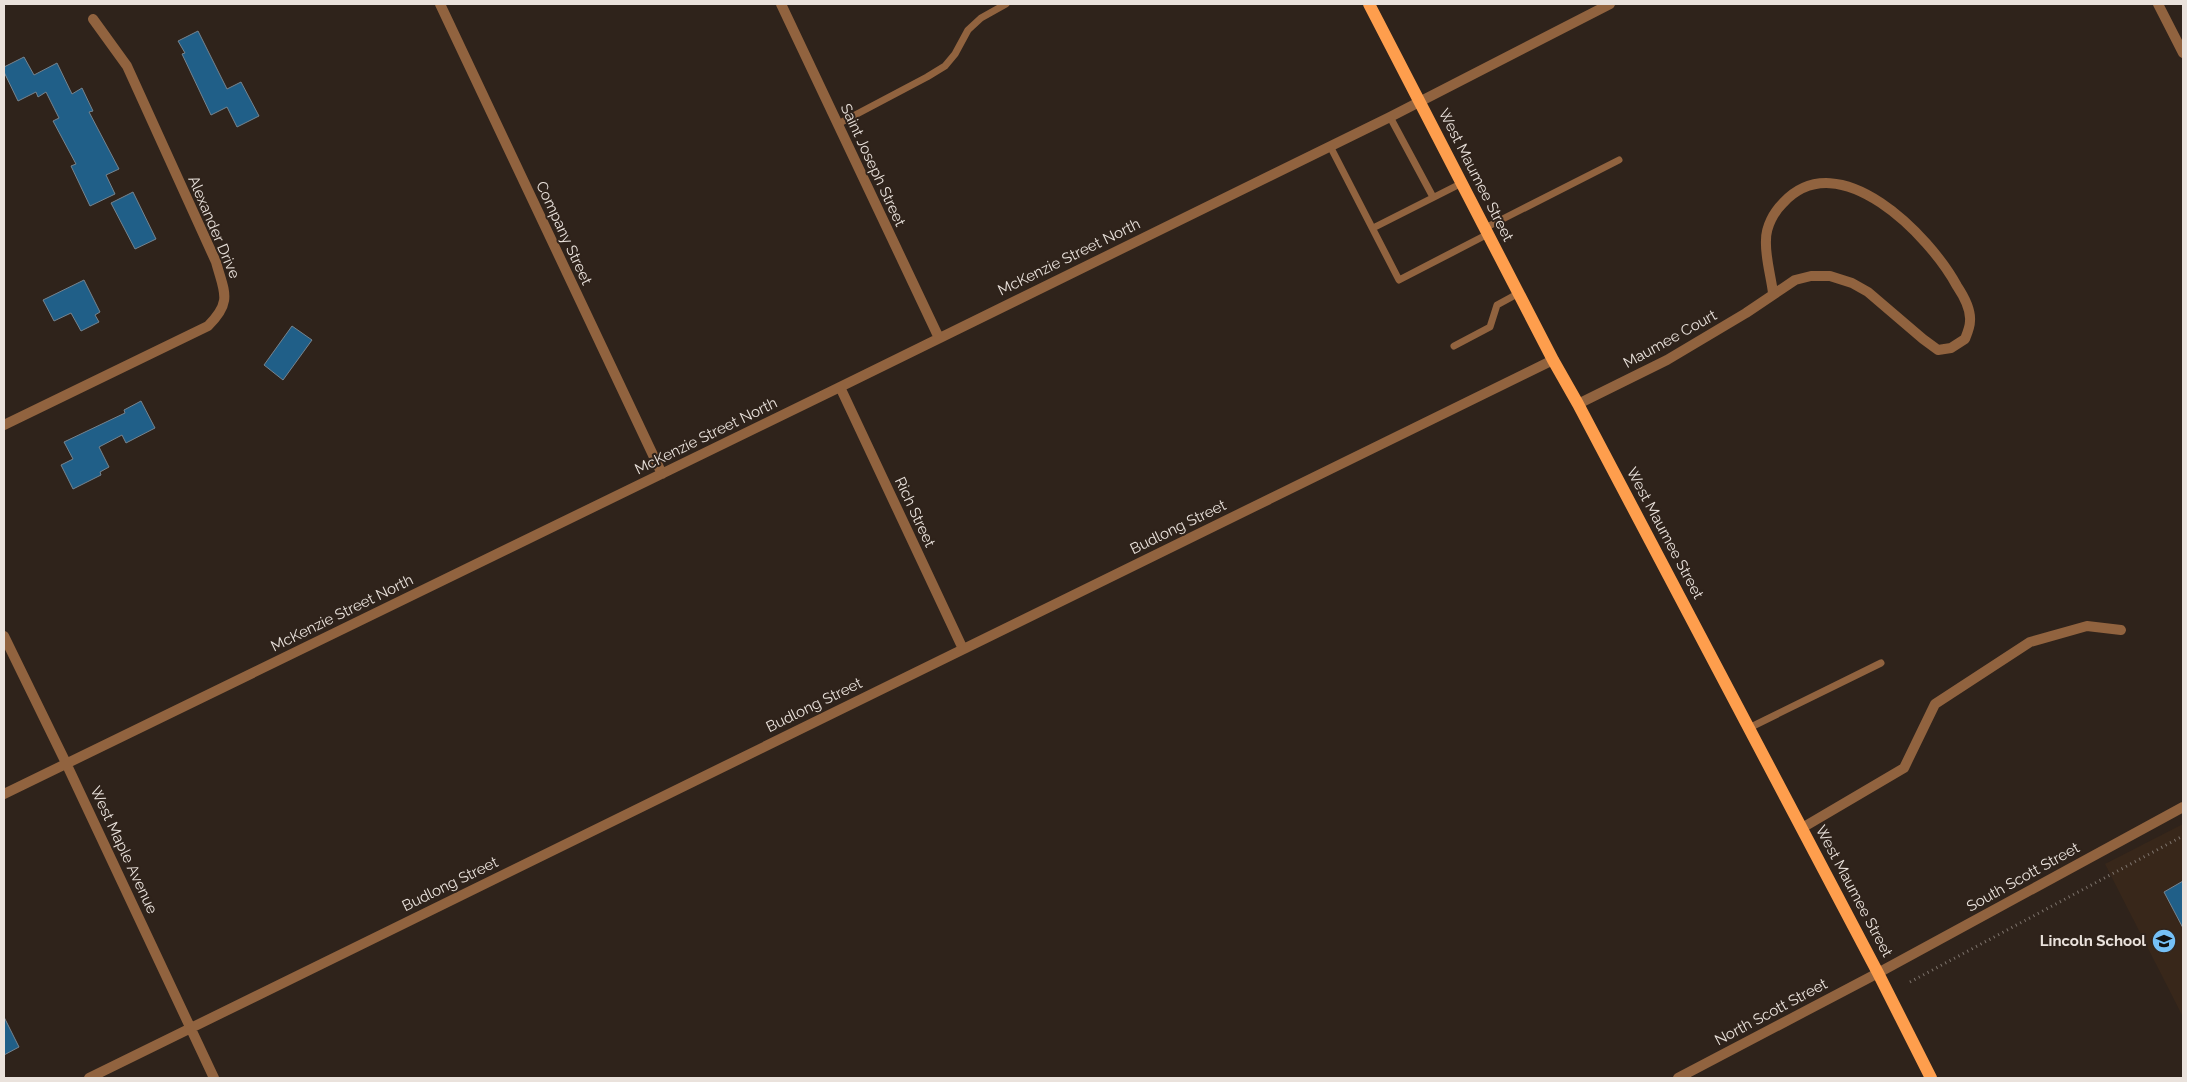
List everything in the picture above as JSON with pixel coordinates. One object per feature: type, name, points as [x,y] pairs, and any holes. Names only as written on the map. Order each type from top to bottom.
[{"type":"main road","name":"West Maumee Street","points":[[1369,4],[1553,360],[1802,828],[1931,1078]]},
{"type":"street","name":"Company Street","points":[[440,4],[662,474]]},
{"type":"street","name":"Saint Joseph Street","points":[[780,4],[939,338]]},
{"type":"street","name":"McKenzie Street North","points":[[4,794],[1390,117],[1610,4]]},
{"type":"street","points":[[2158,4],[2183,53]]},
{"type":"street","name":"Alexander Drive","points":[[4,425],[208,326],[219,315],[226,294],[216,262],[127,66],[93,19]]},
{"type":"street","name":"Maumee Court","points":[[1578,404],[1667,360],[1746,313],[1773,293],[1795,280],[1811,276],[1830,276],[1852,283],[1882,302],[1938,350],[1951,348],[1965,339],[1971,320],[1964,299],[1948,268],[1924,238],[1898,214],[1869,195],[1840,184],[1821,184],[1802,188],[1789,197],[1775,212],[1765,239],[1773,293]]},
{"type":"street","name":"Budlong Street","points":[[89,1078],[1553,360]]},
{"type":"street","name":"Rich Street","points":[[840,387],[963,649]]},
{"type":"street","points":[[1802,828],[1904,768],[1935,704],[2030,642],[2087,626],[2121,630]]},
{"type":"street","name":"West Maple Avenue","points":[[5,642],[66,763],[214,1078]]},
{"type":"street","name":"South Scott Street","points":[[1878,973],[2183,807]]},
{"type":"street","name":"North Scott Street","points":[[1678,1078],[1878,973]]},
{"type":"lane","points":[[838,124],[927,78],[945,66],[955,54],[968,30],[981,18],[1006,4]]},
{"type":"lane","points":[[1390,117],[1433,198]]},
{"type":"lane","points":[[1330,146],[1399,280],[1619,160]]},
{"type":"lane","points":[[1373,228],[1462,183]]},
{"type":"lane","points":[[1454,346],[1490,327],[1497,305],[1519,293]]},
{"type":"lane","points":[[1749,728],[1881,663]]},
{"type":"path","points":[[1910,982],[2183,836]]},
{"type":"shaded area","name":"Lincoln School","points":[[2183,824],[2183,1017],[2105,864]]},
{"type":"building","points":[[198,31],[227,89],[241,82],[259,116],[237,127],[227,107],[211,115],[182,54],[185,53],[178,41]]},
{"type":"building","points":[[24,57],[34,75],[57,63],[72,94],[82,88],[93,111],[89,112],[119,169],[106,175],[115,194],[90,206],[71,166],[76,164],[53,121],[59,118],[46,92],[38,97],[36,92],[18,101],[4,72],[4,67]]},
{"type":"building","points":[[133,192],[156,239],[135,249],[111,203]]},
{"type":"building","points":[[84,280],[100,312],[95,315],[99,322],[81,331],[71,313],[54,321],[43,300]]},
{"type":"building","points":[[292,326],[312,340],[283,380],[264,365]]},
{"type":"building","points":[[141,401],[155,428],[126,443],[122,435],[99,447],[109,467],[100,472],[101,475],[73,489],[61,465],[73,459],[64,442],[125,413],[124,410]]},
{"type":"building","points":[[2183,881],[2183,928],[2164,892]]},
{"type":"building","points":[[4,1017],[19,1047],[4,1055]]},
{"type":"place","name":"Lincoln School","points":[[2164,941]]}]
